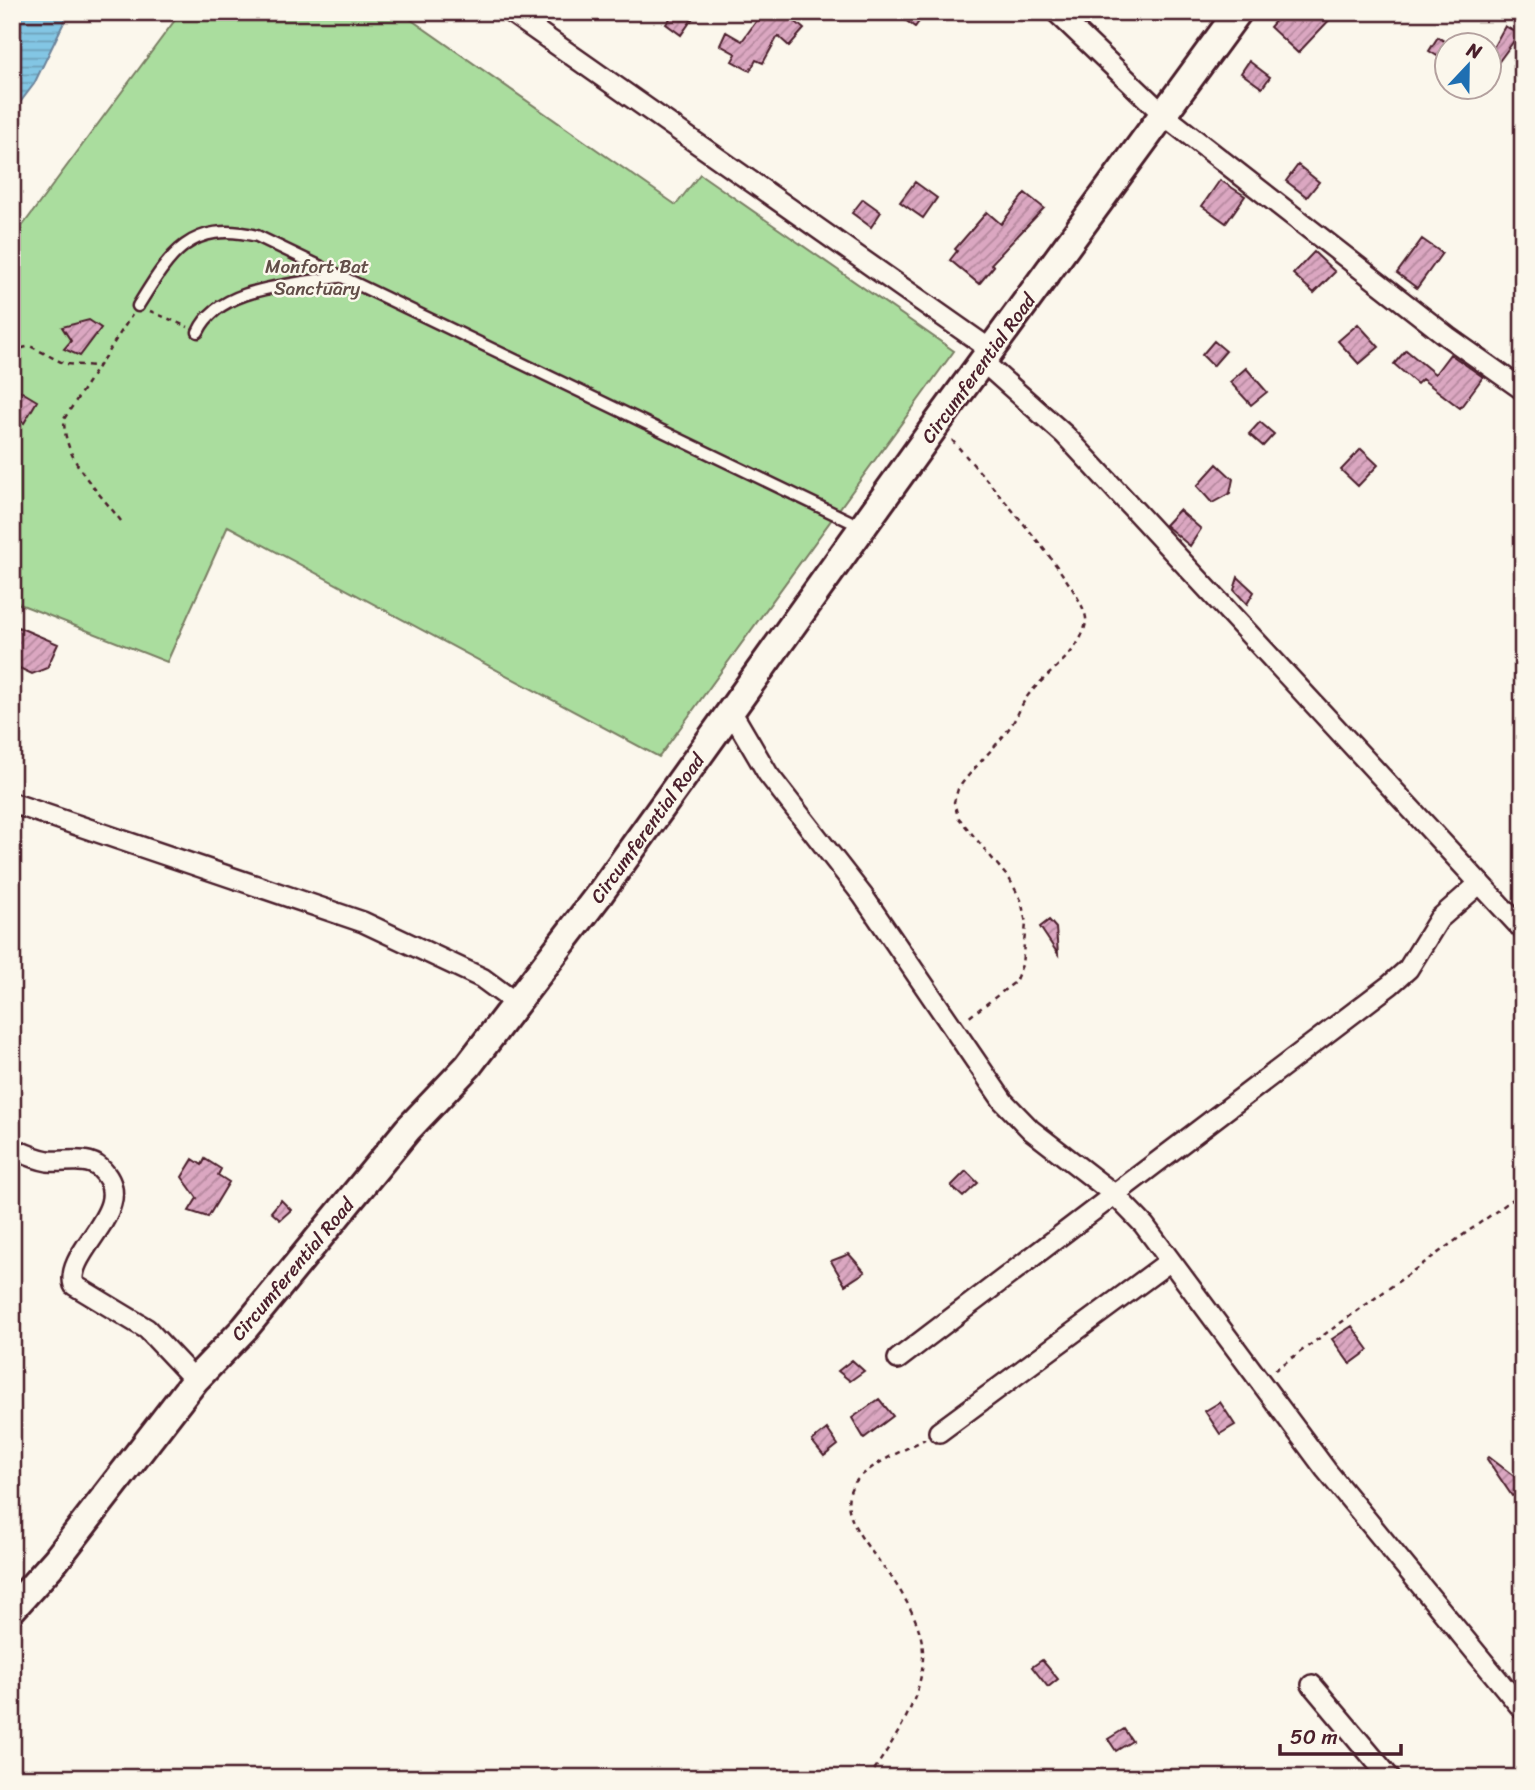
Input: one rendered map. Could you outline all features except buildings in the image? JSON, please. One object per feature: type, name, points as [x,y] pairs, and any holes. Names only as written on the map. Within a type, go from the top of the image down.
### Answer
[{"type":"main road","name":"Circumferential Road","points":[[15,1601],[56,1560],[195,1380],[245,1328],[408,1129],[468,1066],[731,711],[938,422],[1165,116],[1238,12]]},
{"type":"street","points":[[510,12],[987,356],[1065,435],[1523,930]]},
{"type":"street","points":[[1056,12],[1165,116],[1438,329],[1523,390]]},
{"type":"street","points":[[731,711],[768,774],[863,897],[1015,1116],[1115,1195],[1170,1261],[1326,1470],[1523,1710]]},
{"type":"street","points":[[12,803],[363,922],[482,978],[516,1003]]},
{"type":"street","points":[[898,1359],[1390,985],[1408,969],[1439,919],[1480,883]]},
{"type":"street","points":[[12,1148],[48,1161],[89,1162],[100,1168],[111,1189],[112,1203],[73,1272],[75,1285],[147,1329],[195,1380]]},
{"type":"street","points":[[939,1432],[1170,1261]]},
{"type":"street","points":[[1312,1685],[1390,1778]]},
{"type":"lane","points":[[138,306],[165,262],[187,241],[212,232],[231,230],[257,236],[863,527]]},
{"type":"lane","points":[[198,331],[204,318],[226,300],[344,276]]},
{"type":"path","points":[[121,520],[80,471],[64,428],[70,404],[138,306],[198,331]]},
{"type":"path","points":[[12,351],[30,346],[65,364],[98,366]]},
{"type":"path","points":[[938,422],[1059,570],[1082,603],[1087,619],[1082,636],[1072,650],[1028,694],[1012,725],[958,789],[954,803],[958,817],[1010,880],[1021,900],[1026,923],[1022,965],[1015,982],[955,1028]]},
{"type":"path","points":[[1261,1380],[1380,1298],[1523,1192]]},
{"type":"path","points":[[869,1778],[900,1730],[915,1698],[924,1656],[916,1618],[892,1578],[859,1534],[851,1514],[849,1493],[859,1477],[939,1432]]},
{"type":"green space","name":"Monfort Bat Sanctuary","points":[[181,12],[400,12],[676,205],[700,174],[954,351],[659,757],[228,526],[167,662],[12,601],[12,240]]},
{"type":"water","points":[[12,12],[69,12],[34,84],[12,113]]}]
